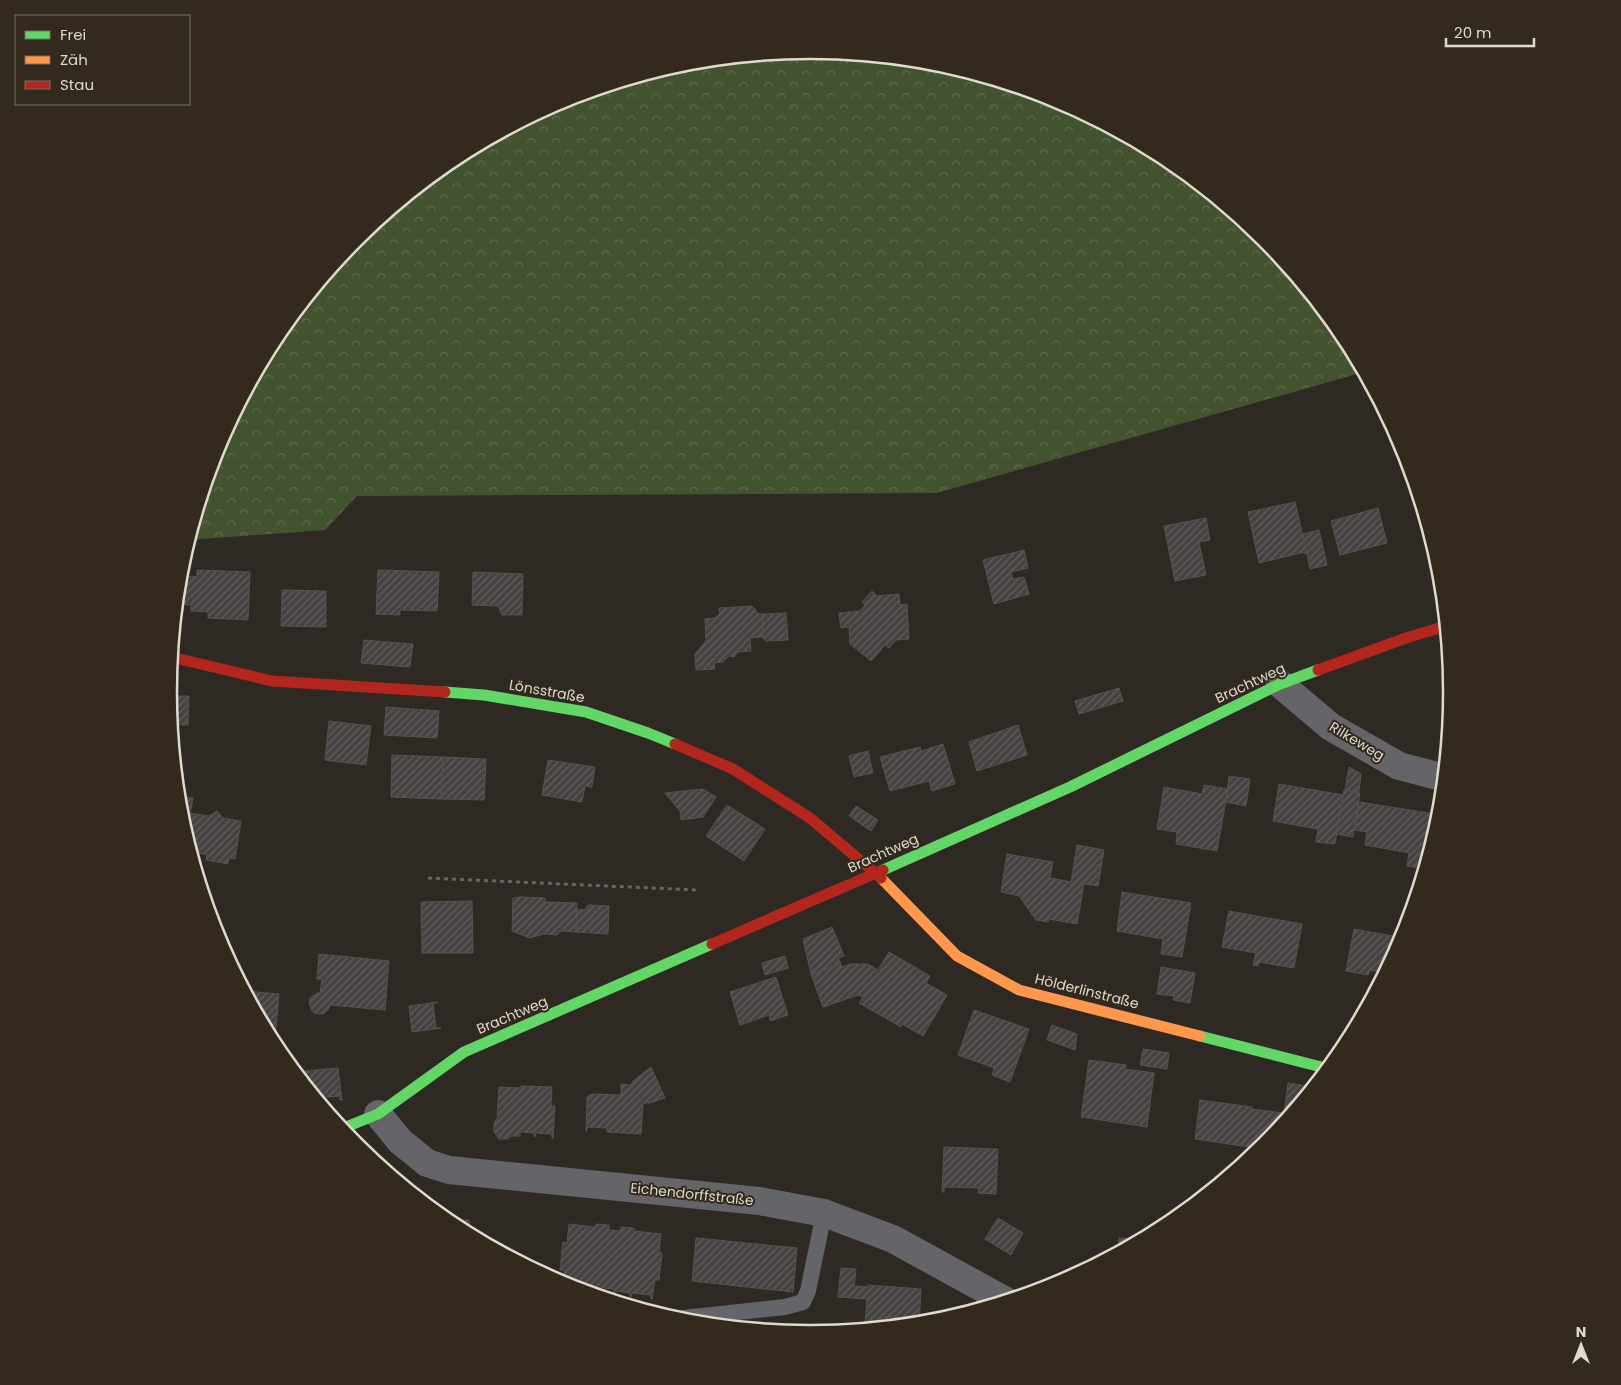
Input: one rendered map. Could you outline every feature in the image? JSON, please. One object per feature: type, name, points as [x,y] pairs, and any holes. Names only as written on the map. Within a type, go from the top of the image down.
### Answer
[{"type":"street","name":"Brachtweg","points":[[348,1126],[378,1114],[464,1052],[876,874],[1070,787],[1280,684],[1406,638],[1441,628]]},
{"type":"street","name":"Lönsstraße","points":[[178,659],[272,681],[484,695],[586,712],[648,733],[733,769],[810,818],[876,874]]},
{"type":"street","name":"Rilkeweg","points":[[1280,684],[1331,727],[1399,766],[1439,776]]},
{"type":"street","name":"Hölderlinstraße","points":[[876,874],[957,956],[1019,990],[1321,1067]]},
{"type":"street","name":"Eichendorffstraße","points":[[378,1114],[400,1141],[426,1163],[449,1170],[759,1201],[824,1213],[893,1239],[1000,1297]]},
{"type":"lane","points":[[700,1316],[785,1307],[803,1302],[808,1291],[824,1213]]},
{"type":"path","points":[[428,878],[697,890]]},
{"type":"green space","points":[[810,59],[852,60],[893,64],[975,80],[1014,92],[1091,124],[1163,166],[1228,216],[1259,244],[1313,307],[1337,340],[1358,374],[937,493],[357,496],[325,530],[195,539],[210,489],[242,412],[284,340],[334,275],[362,244],[425,190],[458,166],[530,124],[607,92],[646,80],[728,64]]},
{"type":"building","points":[[1295,502],[1307,553],[1259,563],[1248,512]]},
{"type":"building","points":[[1378,508],[1387,543],[1340,555],[1331,521]]},
{"type":"building","points":[[1206,518],[1210,540],[1199,542],[1206,575],[1175,581],[1164,526]]},
{"type":"building","points":[[1319,530],[1327,565],[1310,569],[1303,534]]},
{"type":"building","points":[[1024,550],[1028,568],[1011,572],[1013,579],[1024,577],[1029,594],[994,604],[983,560]]},
{"type":"building","points":[[197,570],[250,572],[248,620],[208,618],[208,612],[191,611],[191,605],[183,604],[188,576],[197,577]]},
{"type":"building","points":[[378,570],[439,572],[437,611],[400,610],[400,615],[376,614]]},
{"type":"building","points":[[473,572],[523,574],[522,615],[502,615],[498,606],[472,605]]},
{"type":"building","points":[[282,590],[326,591],[326,627],[281,626]]},
{"type":"building","points":[[872,591],[877,596],[899,594],[900,605],[907,604],[909,639],[896,640],[889,648],[885,645],[871,661],[850,644],[849,627],[841,628],[839,613],[860,611],[865,605],[862,602]]},
{"type":"building","points":[[752,606],[759,614],[762,614],[763,637],[750,638],[751,651],[738,652],[734,657],[729,656],[723,662],[714,663],[715,669],[696,670],[695,654],[706,641],[705,619],[715,618],[720,613],[719,608]]},
{"type":"building","points":[[786,613],[788,640],[766,641],[762,637],[762,614]]},
{"type":"building","points":[[364,640],[413,644],[410,667],[361,663]]},
{"type":"building","points":[[1119,688],[1123,701],[1079,714],[1075,701]]},
{"type":"building","points":[[177,696],[189,696],[188,725],[178,725]]},
{"type":"building","points":[[386,707],[439,711],[437,738],[384,735]]},
{"type":"building","points":[[329,721],[371,726],[366,765],[325,760]]},
{"type":"building","points":[[1018,725],[1027,755],[977,771],[969,742]]},
{"type":"building","points":[[943,744],[955,784],[932,791],[929,781],[890,791],[880,757],[920,747],[921,751]]},
{"type":"building","points":[[868,751],[873,773],[854,777],[849,756]]},
{"type":"building","points":[[392,755],[443,757],[441,799],[391,797]]},
{"type":"building","points":[[443,757],[486,759],[484,800],[441,799]]},
{"type":"building","points":[[548,760],[595,767],[592,787],[585,786],[582,802],[542,795]]},
{"type":"building","points":[[1349,767],[1361,774],[1359,792],[1345,790]]},
{"type":"building","points":[[1229,776],[1250,779],[1246,806],[1226,802]]},
{"type":"building","points":[[1279,784],[1343,795],[1335,844],[1316,842],[1318,829],[1273,821]]},
{"type":"building","points":[[1204,785],[1228,789],[1217,851],[1176,844],[1177,832],[1157,829],[1164,787],[1202,794]]},
{"type":"building","points":[[703,789],[716,797],[703,817],[681,820],[680,811],[665,793]]},
{"type":"building","points":[[1344,790],[1360,793],[1353,837],[1336,834]]},
{"type":"building","points":[[186,797],[193,798],[189,817]]},
{"type":"building","points":[[1359,802],[1432,814],[1420,868],[1407,866],[1409,853],[1365,845],[1367,832],[1354,830]]},
{"type":"building","points":[[727,805],[765,829],[744,861],[706,836]]},
{"type":"building","points":[[856,806],[878,820],[871,831],[849,816]]},
{"type":"building","points":[[217,811],[223,818],[241,821],[235,859],[229,858],[228,864],[206,860],[207,855],[197,853],[189,813],[209,816]]},
{"type":"building","points":[[1077,845],[1104,850],[1098,886],[1084,884],[1077,924],[1049,919],[1048,922],[1036,920],[1019,896],[1001,892],[1007,854],[1053,862],[1050,878],[1071,882]]},
{"type":"building","points":[[1122,892],[1191,903],[1182,957],[1161,954],[1163,939],[1117,931]]},
{"type":"building","points":[[513,898],[545,898],[545,902],[577,903],[576,932],[561,931],[557,935],[544,934],[530,938],[512,931]]},
{"type":"building","points":[[472,901],[473,953],[422,953],[421,902]]},
{"type":"building","points":[[590,905],[609,906],[608,934],[576,932],[577,909],[585,910]]},
{"type":"building","points":[[1229,911],[1302,924],[1294,968],[1259,962],[1258,966],[1253,965],[1256,953],[1222,947]]},
{"type":"building","points":[[832,927],[844,956],[838,958],[841,964],[811,974],[803,939]]},
{"type":"building","points":[[1354,929],[1395,936],[1379,972],[1370,970],[1368,975],[1346,971]]},
{"type":"building","points":[[889,952],[930,976],[926,983],[947,995],[923,1036],[902,1024],[901,1027],[859,1003],[863,997],[858,995],[823,1007],[811,974],[841,964],[842,967],[850,964],[868,964],[878,970]]},
{"type":"building","points":[[319,954],[389,961],[385,1010],[330,1005],[329,1009],[323,1014],[312,1011],[309,1003],[310,998],[320,993],[322,979],[317,979]]},
{"type":"building","points":[[785,956],[788,968],[765,975],[762,963]]},
{"type":"building","points":[[1161,967],[1195,973],[1190,1003],[1173,1000],[1174,996],[1157,994]]},
{"type":"building","points":[[776,977],[788,1015],[770,1021],[769,1015],[740,1025],[730,992]]},
{"type":"building","points":[[252,992],[279,994],[276,1031]]},
{"type":"building","points":[[438,1002],[433,1004],[436,1028],[441,1028],[412,1032],[409,1006]]},
{"type":"building","points":[[974,1010],[1029,1029],[1010,1082],[992,1075],[994,1068],[958,1055]]},
{"type":"building","points":[[1052,1025],[1077,1034],[1075,1050],[1047,1040]]},
{"type":"building","points":[[1143,1049],[1169,1053],[1167,1069],[1140,1065]]},
{"type":"building","points":[[1089,1060],[1126,1065],[1125,1069],[1154,1073],[1147,1127],[1081,1117]]},
{"type":"building","points":[[651,1067],[665,1098],[650,1103],[643,1103],[641,1134],[607,1132],[607,1128],[587,1127],[586,1131],[587,1097],[592,1094],[621,1095],[621,1084],[631,1085],[633,1081]]},
{"type":"building","points":[[338,1068],[342,1100],[340,1100],[340,1096],[324,1097],[304,1071]]},
{"type":"building","points":[[1288,1083],[1307,1086],[1287,1110],[1284,1113]]},
{"type":"building","points":[[521,1086],[552,1087],[551,1106],[555,1106],[553,1138],[552,1134],[536,1133],[534,1137],[534,1133],[520,1132],[520,1136],[499,1139],[494,1132],[494,1123],[497,1119],[499,1087],[521,1088]]},
{"type":"building","points":[[1200,1100],[1284,1113],[1252,1147],[1195,1139]]},
{"type":"building","points":[[944,1147],[998,1149],[996,1194],[978,1193],[979,1188],[944,1187],[944,1192],[942,1192]]},
{"type":"building","points":[[998,1218],[1023,1233],[1011,1255],[985,1239]]},
{"type":"building","points":[[460,1220],[469,1220],[470,1226]]},
{"type":"building","points":[[569,1224],[595,1227],[596,1224],[609,1225],[609,1230],[620,1231],[621,1227],[634,1228],[634,1231],[661,1234],[659,1253],[662,1253],[659,1280],[655,1280],[652,1299],[651,1295],[632,1293],[630,1297],[630,1293],[615,1291],[614,1295],[614,1289],[595,1288],[594,1286],[589,1286],[564,1276],[564,1270],[560,1270],[563,1242],[567,1243]]},
{"type":"building","points":[[696,1238],[797,1248],[793,1292],[692,1281]]},
{"type":"building","points":[[1119,1238],[1131,1239],[1118,1246]]},
{"type":"building","points":[[841,1268],[856,1269],[854,1286],[868,1287],[868,1285],[921,1289],[919,1316],[865,1324],[867,1299],[838,1297]]},
{"type":"traffic: fast","points":[[883,870],[1070,787],[1280,684],[1318,670]]},
{"type":"traffic: fast","points":[[445,692],[484,695],[586,712],[675,744]]},
{"type":"traffic: fast","points":[[348,1126],[378,1114],[464,1052],[712,944]]},
{"type":"traffic: fast","points":[[1200,1036],[1321,1067]]},
{"type":"traffic: slow","points":[[881,878],[957,956],[1019,990],[1200,1036]]},
{"type":"traffic: jam","points":[[1318,670],[1441,628]]},
{"type":"traffic: jam","points":[[178,659],[272,681],[445,692]]},
{"type":"traffic: jam","points":[[675,744],[733,769],[810,818],[881,878]]},
{"type":"traffic: jam","points":[[712,944],[883,870]]}]
